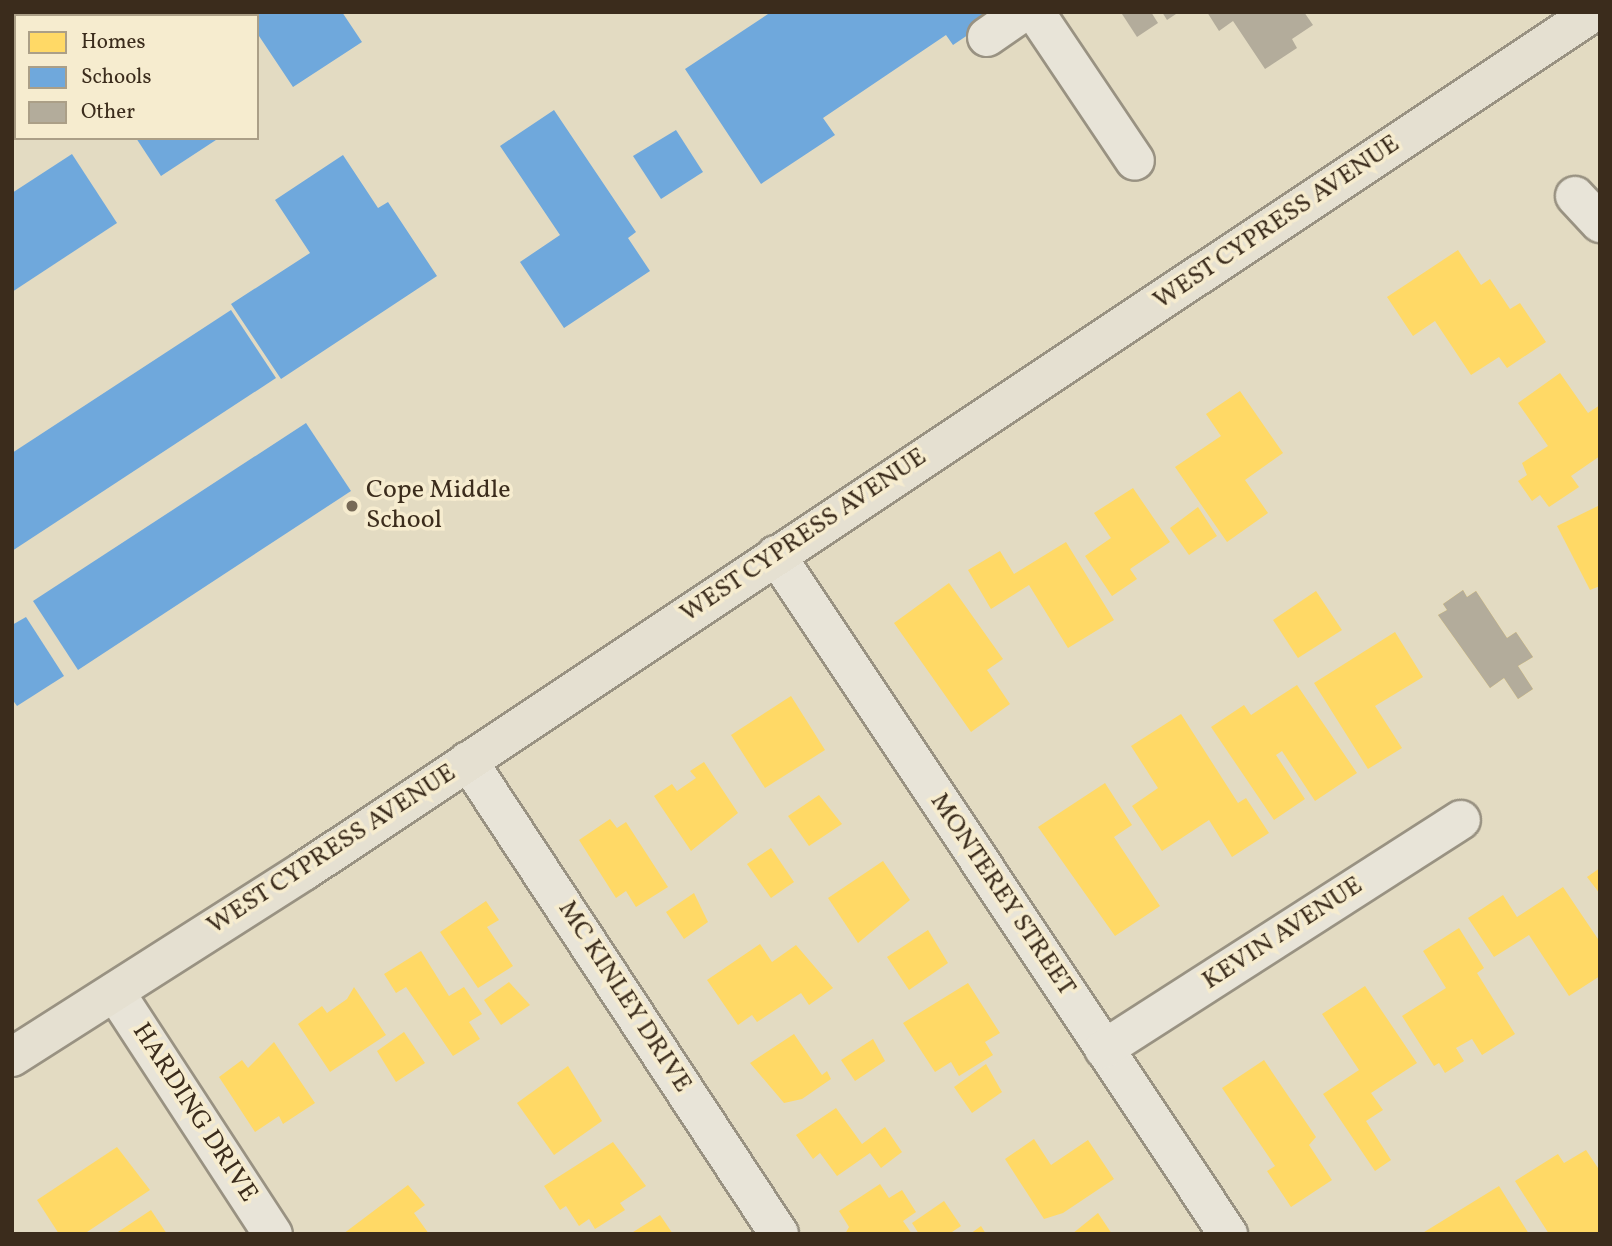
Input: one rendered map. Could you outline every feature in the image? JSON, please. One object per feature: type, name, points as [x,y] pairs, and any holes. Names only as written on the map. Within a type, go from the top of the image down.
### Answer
[{"type":"main road","name":"WEST CYPRESS AVENUE","points":[[12,1057],[468,761],[1594,12]]},
{"type":"street","points":[[987,37],[1023,12]]},
{"type":"street","points":[[1035,12],[1135,161]]},
{"type":"street","name":"MONTEREY STREET","points":[[776,555],[1228,1234]]},
{"type":"street","name":"MC KINLEY DRIVE","points":[[468,761],[779,1234]]},
{"type":"street","name":"KEVIN AVENUE","points":[[1104,1049],[1461,820]]},
{"type":"street","name":"HARDING DRIVE","points":[[115,992],[273,1234]]},
{"type":"building: Homes","points":[[1458,250],[1481,285],[1490,279],[1510,309],[1520,303],[1546,342],[1507,368],[1499,357],[1471,375],[1435,321],[1413,336],[1387,297]]},
{"type":"building: Homes","points":[[1560,373],[1588,413],[1600,405],[1600,456],[1571,476],[1579,487],[1549,507],[1540,495],[1532,501],[1518,481],[1527,475],[1522,463],[1548,446],[1518,403]]},
{"type":"building: Homes","points":[[1240,391],[1283,453],[1245,480],[1268,513],[1227,542],[1175,467],[1221,436],[1206,414]]},
{"type":"building: Homes","points":[[1133,488],[1170,542],[1130,569],[1137,579],[1112,596],[1085,556],[1111,538],[1094,513]]},
{"type":"building: Homes","points":[[1600,505],[1600,586],[1590,590],[1557,526]]},
{"type":"building: Homes","points":[[1198,507],[1217,536],[1189,555],[1170,528]]},
{"type":"building: Homes","points":[[1066,542],[1114,620],[1068,648],[1029,585],[991,609],[968,570],[1000,551],[1014,574]]},
{"type":"building: Homes","points":[[949,583],[1003,659],[987,670],[1010,704],[971,732],[894,623]]},
{"type":"building: Homes","points":[[1463,590],[1467,597],[1476,591],[1507,638],[1516,632],[1533,657],[1518,666],[1533,689],[1518,699],[1504,678],[1490,688],[1438,615],[1447,610],[1443,604]]},
{"type":"building: Homes","points":[[1316,591],[1342,630],[1298,658],[1273,620]]},
{"type":"building: Homes","points":[[1395,632],[1423,677],[1375,706],[1402,748],[1368,769],[1314,683]]},
{"type":"building: Homes","points":[[1297,685],[1357,773],[1315,801],[1282,751],[1276,755],[1305,799],[1274,820],[1211,727],[1244,705],[1251,715]]},
{"type":"building: Homes","points":[[791,696],[825,750],[765,788],[731,735]]},
{"type":"building: Homes","points":[[1181,714],[1238,803],[1246,798],[1269,833],[1232,857],[1209,820],[1162,851],[1132,806],[1158,788],[1131,746]]},
{"type":"building: Homes","points":[[704,762],[738,813],[691,851],[654,796],[672,784],[677,791],[696,778],[690,771]]},
{"type":"building: Homes","points":[[1105,783],[1132,825],[1114,837],[1160,906],[1115,936],[1038,827]]},
{"type":"building: Homes","points":[[819,795],[842,824],[809,846],[788,816]]},
{"type":"building: Homes","points":[[610,819],[617,828],[626,822],[668,887],[636,907],[626,891],[616,898],[579,840]]},
{"type":"building: Homes","points":[[771,848],[794,882],[771,898],[747,864]]},
{"type":"building: Homes","points":[[883,861],[910,900],[858,943],[828,898]]},
{"type":"building: Homes","points":[[1600,868],[1600,894],[1587,877]]},
{"type":"building: Homes","points":[[1563,887],[1600,942],[1600,976],[1569,996],[1529,935],[1494,957],[1468,918],[1503,895],[1517,917]]},
{"type":"building: Homes","points":[[694,893],[708,922],[684,939],[666,912]]},
{"type":"building: Homes","points":[[486,901],[499,920],[487,927],[513,966],[478,988],[440,932]]},
{"type":"building: Homes","points":[[1459,928],[1484,968],[1477,973],[1515,1034],[1482,1055],[1472,1039],[1456,1048],[1464,1061],[1445,1073],[1439,1063],[1434,1066],[1402,1016],[1446,988],[1423,951]]},
{"type":"building: Homes","points":[[928,930],[948,963],[909,990],[887,957]]},
{"type":"building: Homes","points":[[760,944],[772,962],[796,945],[833,988],[809,1005],[801,993],[757,1022],[752,1015],[738,1025],[707,980]]},
{"type":"building: Homes","points":[[421,951],[449,996],[464,987],[482,1014],[469,1022],[480,1039],[453,1056],[406,987],[396,993],[384,974]]},
{"type":"building: Homes","points":[[509,982],[530,1005],[501,1025],[484,1000]]},
{"type":"building: Homes","points":[[968,983],[1000,1033],[985,1042],[993,1055],[959,1076],[951,1062],[935,1072],[903,1023]]},
{"type":"building: Homes","points":[[1365,986],[1417,1063],[1371,1093],[1383,1110],[1366,1121],[1391,1160],[1375,1171],[1323,1094],[1359,1070],[1322,1014]]},
{"type":"building: Homes","points":[[354,987],[386,1035],[330,1072],[298,1024],[322,1006],[327,1013],[347,999]]},
{"type":"building: Homes","points":[[404,1032],[425,1063],[396,1082],[377,1051]]},
{"type":"building: Homes","points":[[794,1034],[822,1075],[827,1071],[831,1079],[802,1099],[784,1103],[750,1063]]},
{"type":"building: Homes","points":[[873,1039],[885,1061],[855,1081],[841,1060]]},
{"type":"building: Homes","points":[[274,1042],[315,1103],[283,1124],[279,1116],[255,1132],[219,1077],[242,1060],[248,1068]]},
{"type":"building: Homes","points":[[1264,1060],[1316,1137],[1309,1145],[1332,1180],[1291,1207],[1267,1171],[1275,1166],[1222,1088]]},
{"type":"building: Homes","points":[[986,1064],[1002,1092],[972,1113],[954,1087]]},
{"type":"building: Homes","points":[[568,1066],[602,1121],[554,1155],[517,1103]]},
{"type":"building: Homes","points":[[836,1108],[862,1144],[885,1127],[902,1152],[881,1168],[870,1153],[837,1176],[820,1153],[813,1159],[796,1135]]},
{"type":"building: Homes","points":[[1034,1139],[1051,1165],[1088,1140],[1114,1179],[1063,1213],[1044,1219],[1005,1159]]},
{"type":"building: Homes","points":[[613,1142],[646,1186],[620,1203],[625,1210],[595,1229],[589,1219],[579,1226],[566,1206],[560,1210],[544,1186]]},
{"type":"building: Homes","points":[[117,1147],[150,1190],[84,1234],[59,1234],[37,1200]]},
{"type":"building: Homes","points":[[1586,1150],[1600,1171],[1600,1234],[1549,1234],[1515,1181],[1558,1154],[1564,1163]]},
{"type":"building: Homes","points":[[880,1184],[889,1198],[902,1190],[916,1212],[903,1221],[912,1234],[845,1234],[849,1227],[839,1211]]},
{"type":"building: Homes","points":[[408,1185],[425,1205],[414,1213],[429,1234],[343,1234]]},
{"type":"building: Homes","points":[[1499,1186],[1529,1234],[1421,1234]]},
{"type":"building: Homes","points":[[944,1201],[961,1226],[949,1234],[919,1234],[912,1223]]},
{"type":"building: Homes","points":[[151,1210],[167,1234],[115,1234]]},
{"type":"building: Homes","points":[[1098,1213],[1112,1234],[1072,1234]]},
{"type":"building: Homes","points":[[660,1215],[673,1234],[630,1234]]},
{"type":"building: Homes","points":[[981,1226],[986,1234],[970,1234]]},
{"type":"building: Schools","points":[[52,12],[152,14],[53,14]]},
{"type":"building: Schools","points":[[243,12],[342,12],[362,42],[293,87],[259,36],[259,14]]},
{"type":"building: Schools","points":[[771,12],[1002,12],[953,45],[946,35],[823,118],[835,135],[761,184],[685,69]]},
{"type":"building: Schools","points":[[12,68],[14,83],[12,92]]},
{"type":"building: Schools","points":[[554,110],[636,232],[628,238],[650,271],[564,328],[520,262],[560,235],[500,146]]},
{"type":"building: Schools","points":[[676,130],[703,172],[661,199],[633,156]]},
{"type":"building: Schools","points":[[137,140],[216,140],[161,176]]},
{"type":"building: Schools","points":[[72,154],[117,223],[12,292],[12,193]]},
{"type":"building: Schools","points":[[343,155],[378,208],[388,202],[437,276],[281,379],[231,304],[310,253],[275,200]]},
{"type":"building: Schools","points":[[231,310],[276,378],[12,551],[12,453]]},
{"type":"building: Schools","points":[[306,423],[351,491],[78,670],[33,601]]},
{"type":"building: Schools","points":[[26,617],[64,676],[17,706],[12,699],[12,625]]},
{"type":"building: Other","points":[[1151,12],[1158,23],[1137,37],[1122,14]]},
{"type":"building: Other","points":[[1162,12],[1179,12],[1167,20]]},
{"type":"building: Other","points":[[1207,12],[1304,12],[1313,25],[1292,39],[1297,48],[1265,69],[1233,21],[1219,31]]},
{"type":"building: Other","points":[[1463,590],[1467,597],[1476,591],[1507,638],[1516,632],[1533,657],[1518,666],[1533,689],[1518,699],[1504,678],[1490,688],[1438,615],[1447,610],[1443,604]]},
{"type":"place","name":"Cope Middle School","points":[[352,506]]}]
